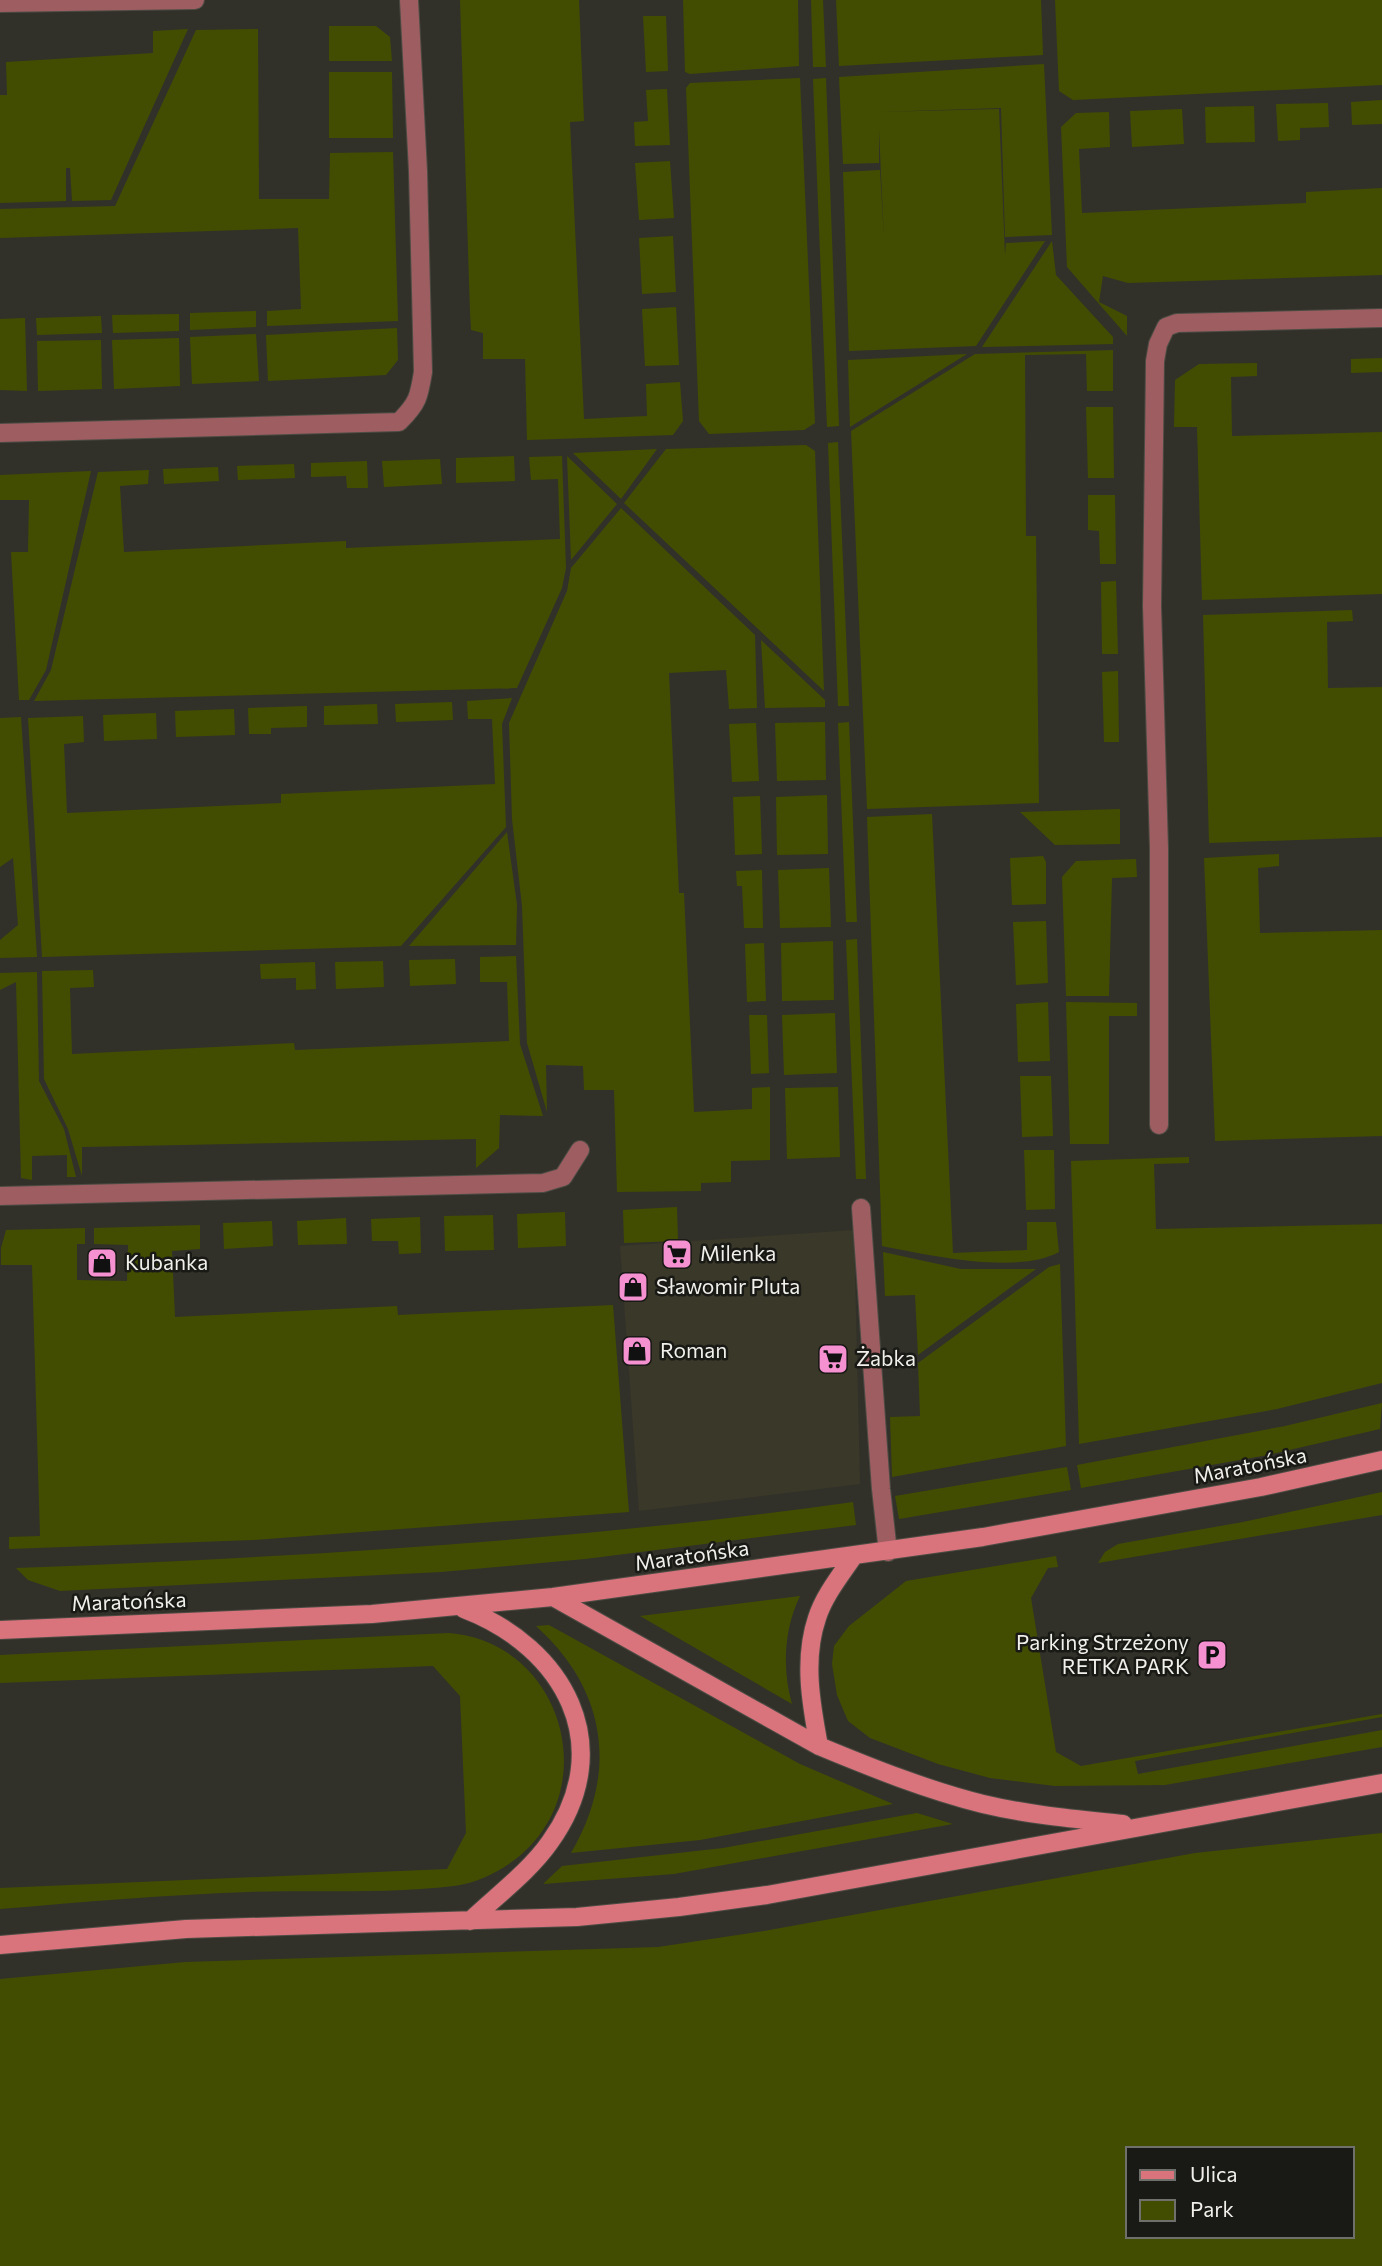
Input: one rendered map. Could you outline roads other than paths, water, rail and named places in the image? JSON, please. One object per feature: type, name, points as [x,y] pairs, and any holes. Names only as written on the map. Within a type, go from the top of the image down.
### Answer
[{"type":"street","name":"Maratońska","points":[[0,1630],[460,1607],[553,1597],[888,1552],[1208,1498],[1382,1460]]},
{"type":"street","points":[[819,1746],[810,1684],[812,1638],[817,1616],[853,1557]]},
{"type":"street","points":[[553,1597],[819,1746],[900,1778],[984,1804],[1049,1816],[1143,1826]]},
{"type":"street","points":[[460,1607],[492,1619],[515,1634],[541,1658],[553,1672],[569,1700],[578,1720],[582,1746],[578,1786],[551,1842],[537,1859],[470,1921]]},
{"type":"street","points":[[0,1945],[187,1929],[590,1916],[722,1902],[1382,1783]]},
{"type":"lane","points":[[0,3],[195,0]]},
{"type":"lane","points":[[0,433],[399,422],[419,400],[423,372],[418,170],[409,0]]},
{"type":"lane","points":[[1159,1125],[1159,848],[1152,606],[1155,360],[1158,344],[1166,327],[1177,323],[1382,318]]},
{"type":"lane","points":[[0,1196],[543,1183],[563,1177],[580,1150]]},
{"type":"lane","points":[[861,1208],[888,1552]]},
{"type":"place","name":"Milenka","points":[[677,1254]]},
{"type":"place","name":"Kubanka","points":[[102,1263]]},
{"type":"place","name":"Sławomir Pluta","points":[[633,1287]]},
{"type":"place","name":"Roman","points":[[637,1351]]},
{"type":"place","name":"Żabka","points":[[833,1359]]},
{"type":"place","name":"Parking Strzeżony RETKA PARK","points":[[1212,1655]]}]
